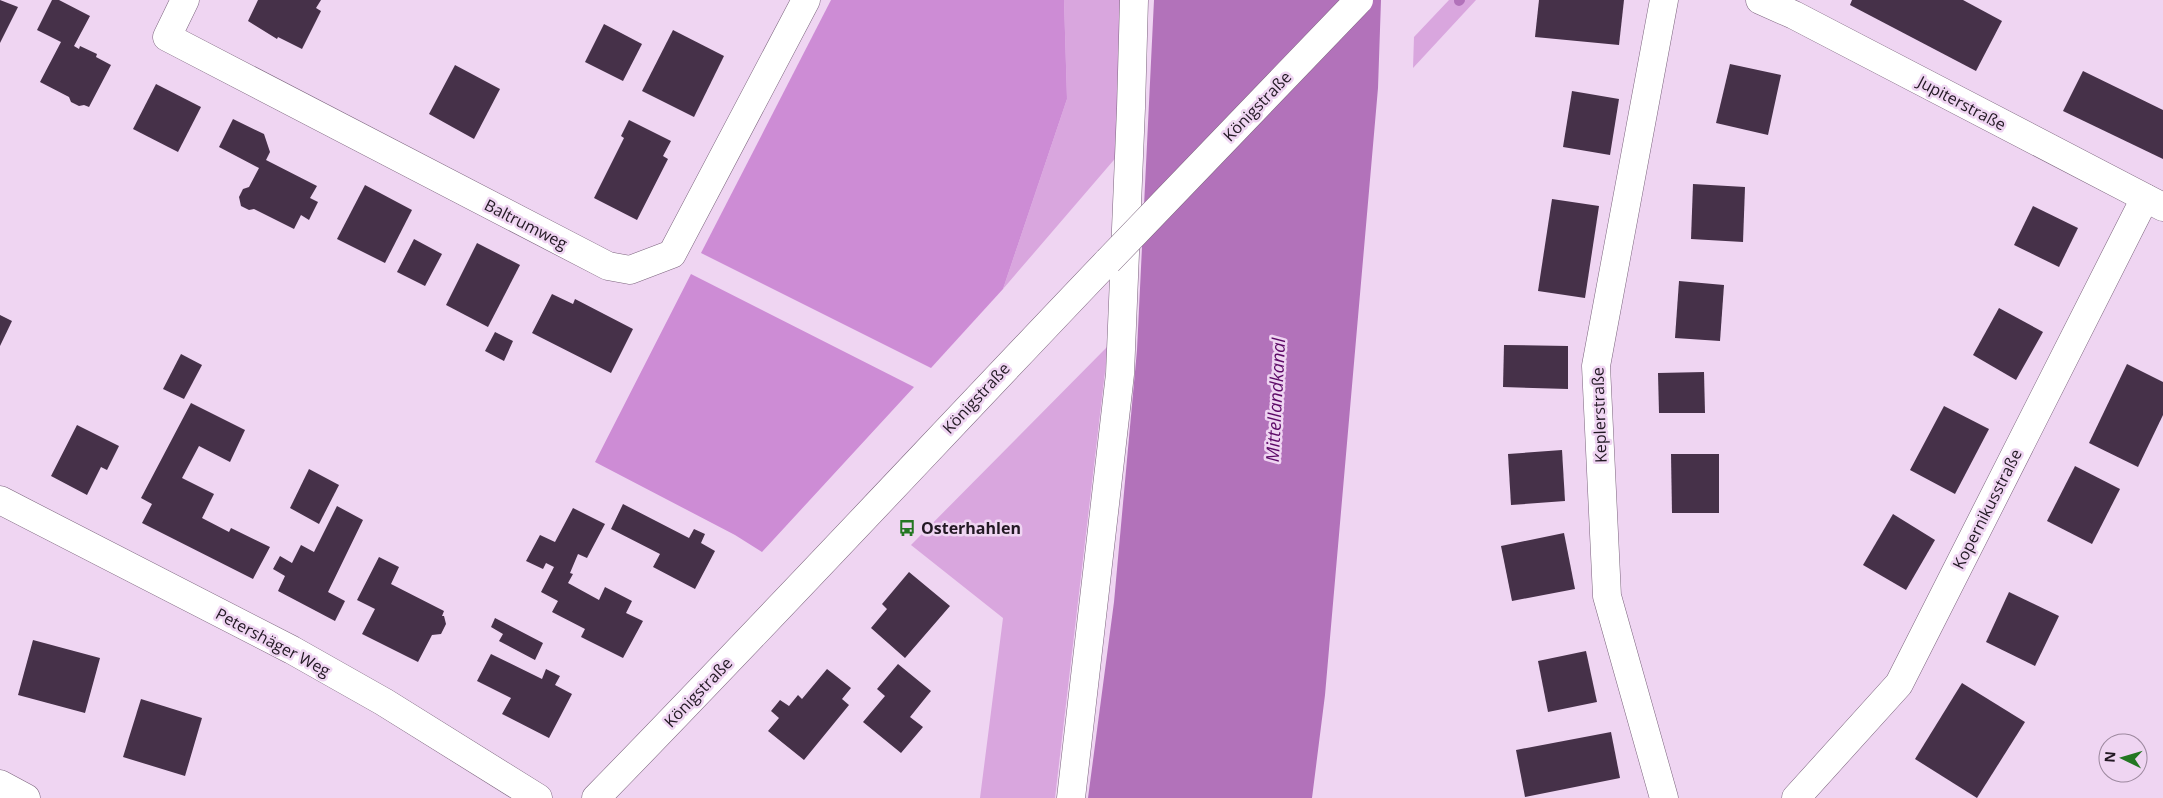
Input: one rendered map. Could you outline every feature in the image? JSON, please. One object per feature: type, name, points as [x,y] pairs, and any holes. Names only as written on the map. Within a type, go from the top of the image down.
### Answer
[{"type":"street","name":"Baltrumweg","points":[[185,0],[167,37],[608,266],[630,270],[651,264],[672,254],[806,0]]},
{"type":"street","points":[[1071,798],[1120,374],[1132,108],[1134,0]]},
{"type":"street","name":"Königstraße","points":[[596,798],[865,518],[972,402],[1359,0]]},
{"type":"street","name":"Keplerstraße","points":[[1664,0],[1596,366],[1607,596],[1664,798]]},
{"type":"street","name":"Jupiterstraße","points":[[1760,0],[1798,7],[2154,203]]},
{"type":"street","name":"Kopernikusstraße","points":[[1796,798],[1898,684],[2154,203]]},
{"type":"street","name":"Petershäger Weg","points":[[0,500],[292,650],[384,702],[538,798]]},
{"type":"street","points":[[0,784],[26,798]]},
{"type":"shaded area","points":[[831,0],[1064,0],[1067,99],[1003,289],[931,368],[701,253]]},
{"type":"shaded area","points":[[1064,0],[1121,0],[1119,154],[1003,289],[1067,99]]},
{"type":"shaded area","points":[[1449,0],[1476,0],[1413,68],[1414,37]]},
{"type":"shaded area","points":[[691,274],[914,387],[762,552],[735,535],[595,462]]},
{"type":"shaded area","points":[[1108,346],[1055,798],[980,798],[1003,618],[911,545]]},
{"type":"water","name":"Mittellandkanal","points":[[1154,0],[1381,0],[1378,88],[1325,695],[1312,798],[1088,798],[1114,602],[1137,350]]},
{"type":"building","points":[[0,0],[18,7],[0,43]]},
{"type":"building","points":[[52,0],[59,0],[90,16],[74,46],[79,49],[80,46],[97,54],[96,57],[111,65],[89,107],[79,106],[71,102],[69,97],[40,82],[61,42],[37,30]]},
{"type":"building","points":[[258,0],[321,0],[316,8],[321,11],[302,49],[278,37],[277,39],[248,21]]},
{"type":"building","points":[[1539,0],[1624,0],[1619,45],[1535,37]]},
{"type":"building","points":[[1852,0],[1963,0],[2002,21],[1976,71],[1850,5]]},
{"type":"building","points":[[604,24],[642,44],[623,81],[585,62]]},
{"type":"building","points":[[673,30],[724,56],[694,117],[642,91]]},
{"type":"building","points":[[1730,64],[1781,75],[1768,135],[1716,123]]},
{"type":"building","points":[[455,65],[500,89],[474,139],[429,114]]},
{"type":"building","points":[[2083,71],[2163,110],[2163,159],[2063,111]]},
{"type":"building","points":[[156,84],[201,107],[178,152],[133,129]]},
{"type":"building","points":[[1572,91],[1619,99],[1610,155],[1563,147]]},
{"type":"building","points":[[233,119],[264,134],[270,152],[266,160],[317,186],[310,198],[318,202],[309,220],[301,215],[294,229],[254,209],[249,210],[241,206],[239,197],[243,189],[249,187],[259,168],[219,147]]},
{"type":"building","points":[[629,120],[671,141],[663,156],[668,159],[637,220],[594,198],[624,138],[621,136]]},
{"type":"building","points":[[1693,184],[1745,187],[1743,242],[1691,239]]},
{"type":"building","points":[[365,185],[412,210],[385,263],[337,239]]},
{"type":"building","points":[[1552,199],[1599,206],[1585,298],[1538,291]]},
{"type":"building","points":[[2033,206],[2078,228],[2059,267],[2014,245]]},
{"type":"building","points":[[414,239],[442,254],[425,286],[397,272]]},
{"type":"building","points":[[477,243],[520,265],[488,327],[446,305]]},
{"type":"building","points":[[1679,281],[1724,285],[1720,341],[1675,338]]},
{"type":"building","points":[[552,294],[573,304],[575,299],[633,329],[611,373],[532,333]]},
{"type":"building","points":[[1999,308],[2043,332],[2016,380],[1973,355]]},
{"type":"building","points":[[0,315],[12,321],[0,346]]},
{"type":"building","points":[[495,332],[513,341],[504,361],[485,351]]},
{"type":"building","points":[[1504,345],[1568,346],[1568,389],[1503,387]]},
{"type":"building","points":[[181,354],[202,365],[184,399],[163,389]]},
{"type":"building","points":[[2127,364],[2163,382],[2163,415],[2138,467],[2089,443]]},
{"type":"building","points":[[1704,372],[1705,413],[1659,413],[1658,373]]},
{"type":"building","points":[[191,403],[245,430],[230,462],[199,446],[182,478],[214,494],[202,518],[229,532],[231,528],[270,547],[253,579],[142,523],[152,504],[141,498]]},
{"type":"building","points":[[1944,406],[1989,429],[1955,494],[1910,470]]},
{"type":"building","points":[[77,425],[119,446],[107,470],[101,467],[87,495],[51,476]]},
{"type":"building","points":[[1562,450],[1565,501],[1511,505],[1508,454]]},
{"type":"building","points":[[1671,454],[1719,454],[1719,513],[1672,513]]},
{"type":"building","points":[[2075,466],[2120,489],[2092,544],[2047,521]]},
{"type":"building","points":[[309,469],[339,485],[319,524],[290,508]]},
{"type":"building","points":[[623,504],[689,538],[694,529],[705,534],[701,543],[715,551],[695,589],[653,567],[660,554],[611,529]]},
{"type":"building","points":[[337,506],[363,520],[328,592],[345,601],[335,621],[278,591],[285,576],[273,569],[280,556],[292,563],[301,545],[314,552]]},
{"type":"building","points":[[573,508],[605,524],[587,558],[578,554],[570,573],[573,574],[568,583],[599,600],[605,587],[632,601],[626,613],[643,621],[623,658],[581,637],[585,629],[552,612],[558,601],[541,592],[554,567],[546,563],[543,569],[526,561],[540,535],[555,542]]},
{"type":"building","points":[[1893,514],[1935,540],[1906,590],[1863,565]]},
{"type":"building","points":[[1564,533],[1575,589],[1512,601],[1501,546]]},
{"type":"building","points":[[379,557],[399,567],[391,584],[444,611],[442,616],[444,616],[446,624],[441,634],[432,635],[418,662],[362,634],[375,609],[357,600]]},
{"type":"building","points":[[909,572],[950,606],[905,658],[871,628],[887,609],[882,604]]},
{"type":"building","points":[[2009,592],[2059,616],[2035,666],[1986,642]]},
{"type":"building","points":[[495,618],[543,643],[535,660],[499,641],[503,634],[491,627]]},
{"type":"building","points":[[33,640],[100,658],[85,713],[18,695]]},
{"type":"building","points":[[1586,651],[1597,702],[1548,712],[1538,661]]},
{"type":"building","points":[[491,654],[542,679],[546,669],[560,676],[555,685],[572,694],[549,738],[502,714],[511,698],[477,681]]},
{"type":"building","points":[[898,664],[931,691],[910,717],[923,727],[901,753],[863,722],[885,696],[877,689]]},
{"type":"building","points":[[827,669],[851,688],[842,699],[849,705],[804,760],[768,731],[779,718],[771,711],[780,700],[789,706],[798,695],[802,699]]},
{"type":"building","points":[[1962,683],[2025,722],[1977,798],[1915,759]]},
{"type":"building","points":[[141,699],[202,718],[185,776],[123,757]]},
{"type":"building","points":[[1611,732],[1620,778],[1525,797],[1516,750]]},
{"type":"place","name":"Osterhahlen","points":[[907,528]]}]
